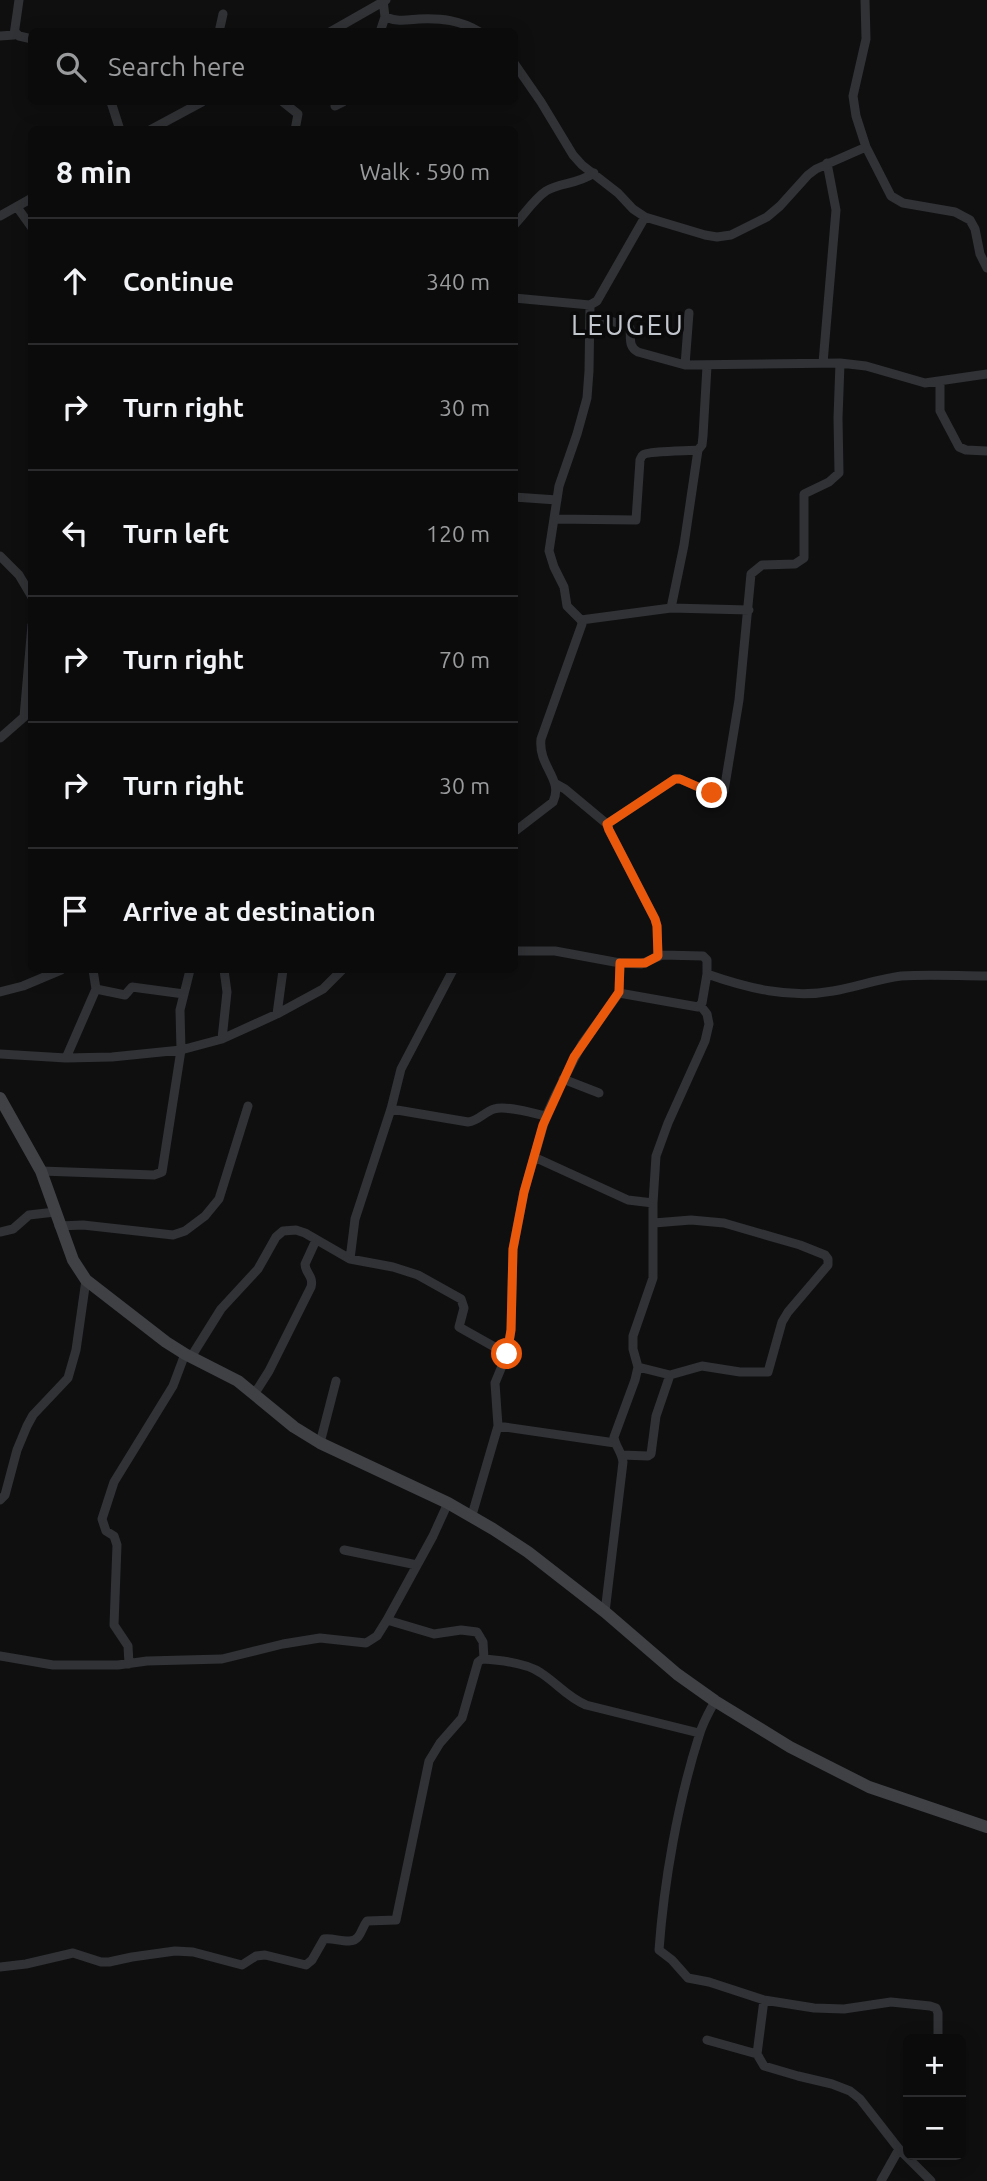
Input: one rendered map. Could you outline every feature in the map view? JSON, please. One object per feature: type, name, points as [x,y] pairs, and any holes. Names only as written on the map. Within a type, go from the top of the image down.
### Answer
[{"type":"street","points":[[14,35],[19,0]]},
{"type":"street","points":[[865,0],[866,39],[853,96],[866,147],[886,188],[896,200],[955,212],[970,220],[987,268]]},
{"type":"street","points":[[337,28],[384,1],[386,17],[382,28]]},
{"type":"street","points":[[220,28],[223,14]]},
{"type":"street","points":[[386,17],[397,21],[450,20],[472,28]]},
{"type":"street","points":[[0,36],[16,33],[28,38]]},
{"type":"street","points":[[518,69],[573,155],[645,217],[705,235],[731,235],[767,217],[808,175],[827,163],[866,147]]},
{"type":"street","points":[[112,105],[119,126]]},
{"type":"street","points":[[157,126],[196,105]]},
{"type":"street","points":[[288,105],[298,114],[296,126]]},
{"type":"street","points":[[823,363],[836,210],[827,163]]},
{"type":"street","points":[[518,221],[544,192],[577,183],[594,173]]},
{"type":"street","points":[[0,216],[28,200]]},
{"type":"street","points":[[17,207],[28,222]]},
{"type":"street","points":[[518,298],[590,305],[601,297],[645,217]]},
{"type":"street","points":[[590,305],[587,398],[559,486],[550,541],[550,559],[564,587],[569,609],[581,620],[581,627],[541,739],[542,759],[556,784],[607,824],[655,919],[658,956]]},
{"type":"street","points":[[685,365],[690,313]]},
{"type":"street","points":[[590,316],[626,325],[630,328],[633,349],[638,352],[685,365],[840,363],[866,366],[925,383],[987,374]]},
{"type":"street","points":[[607,824],[675,779],[712,793],[724,791],[739,700],[751,575],[762,565],[795,564],[804,558],[804,494],[829,482],[839,473],[840,363]]},
{"type":"street","points":[[671,608],[684,545],[698,450],[702,445],[707,366]]},
{"type":"street","points":[[940,382],[940,411],[959,447],[987,451]]},
{"type":"street","points":[[554,519],[636,520],[642,455],[698,450]]},
{"type":"street","points":[[518,497],[557,500]]},
{"type":"street","points":[[0,556],[19,575],[28,590]]},
{"type":"street","points":[[581,620],[671,608],[749,610]]},
{"type":"street","points":[[0,738],[27,718],[28,699]]},
{"type":"street","points":[[518,829],[553,802],[556,784]]},
{"type":"street","points":[[518,951],[555,950],[620,963],[645,963],[658,956],[703,956],[707,974],[700,1006]]},
{"type":"street","points":[[472,1515],[498,1426],[494,1389],[507,1354],[511,1330],[513,1249],[524,1192],[546,1116],[563,1079],[582,1044],[619,992],[620,963]]},
{"type":"street","points":[[0,992],[54,973]]},
{"type":"street","points":[[66,1058],[96,989],[93,973]]},
{"type":"street","points":[[41,1171],[154,1175],[162,1172],[181,1049],[180,1010],[190,973]]},
{"type":"street","points":[[222,1039],[227,992],[224,973]]},
{"type":"street","points":[[277,1014],[283,973]]},
{"type":"street","points":[[0,1054],[66,1058],[112,1057],[181,1049],[222,1039],[277,1014],[323,989],[339,973]]},
{"type":"street","points":[[350,1259],[355,1219],[404,1061],[451,973]]},
{"type":"street","points":[[707,974],[764,991],[804,994],[832,991],[901,976],[987,976]]},
{"type":"street","points":[[96,989],[125,995],[132,987],[184,994]]},
{"type":"street","points":[[619,992],[691,1007],[700,1006]]},
{"type":"street","points":[[605,1612],[622,1482],[622,1455],[615,1443],[615,1430],[635,1380],[638,1367],[633,1336],[653,1278],[656,1156],[705,1041],[709,1024],[700,1006]]},
{"type":"street","points":[[563,1079],[599,1093]]},
{"type":"street","points":[[0,1098],[41,1171],[73,1261],[86,1280],[166,1342],[239,1381],[294,1427],[320,1443],[472,1515],[528,1552],[605,1612],[677,1674],[790,1747],[869,1787],[987,1827]]},
{"type":"street","points":[[59,1226],[83,1225],[173,1235],[185,1231],[205,1216],[219,1199],[248,1106]]},
{"type":"street","points":[[391,1110],[472,1122],[489,1111],[501,1108],[546,1116]]},
{"type":"street","points":[[534,1157],[628,1200],[653,1203]]},
{"type":"street","points":[[0,1232],[13,1229],[29,1215],[55,1212]]},
{"type":"street","points":[[638,1367],[670,1374],[702,1366],[740,1373],[768,1372],[782,1322],[829,1262],[825,1255],[800,1245],[724,1223],[691,1220],[654,1223]]},
{"type":"street","points":[[129,1664],[128,1646],[114,1625],[117,1545],[114,1536],[106,1531],[102,1519],[114,1482],[173,1386],[188,1355],[221,1309],[258,1269],[276,1237],[283,1231],[305,1233],[350,1259],[418,1275],[461,1299],[464,1308],[459,1327],[507,1354]]},
{"type":"street","points":[[255,1393],[269,1371],[311,1287],[312,1278],[305,1264],[316,1240]]},
{"type":"street","points":[[0,1500],[5,1495],[22,1436],[33,1415],[68,1378],[76,1350],[86,1280]]},
{"type":"street","points":[[622,1455],[651,1454],[656,1416],[670,1374]]},
{"type":"street","points":[[320,1443],[335,1381]]},
{"type":"street","points":[[498,1426],[615,1443]]},
{"type":"street","points":[[0,1656],[53,1665],[118,1665],[147,1661],[222,1659],[320,1638],[366,1643],[377,1636],[387,1620],[448,1503]]},
{"type":"street","points":[[344,1550],[417,1565]]},
{"type":"street","points":[[387,1620],[428,1633],[461,1630],[477,1632],[483,1642],[484,1659]]},
{"type":"street","points":[[0,1967],[72,1953],[109,1962],[132,1956],[175,1951],[193,1952],[239,1965],[245,1965],[256,1956],[265,1955],[306,1965],[312,1961],[324,1939],[329,1937],[351,1941],[357,1938],[367,1921],[396,1920],[429,1761],[440,1743],[462,1718],[478,1662],[484,1659],[540,1671],[569,1697],[586,1705],[699,1733]]},
{"type":"street","points":[[715,1701],[699,1733],[680,1811],[663,1899],[659,1950],[688,1978],[764,2000],[814,2008],[844,2009],[891,2002],[930,2006],[936,2008],[938,2013],[938,2034]]},
{"type":"street","points":[[764,2000],[757,2054],[764,2066],[850,2091],[860,2099],[903,2151]]},
{"type":"street","points":[[707,2040],[757,2054]]},
{"type":"street","points":[[881,2181],[899,2149]]},
{"type":"street","points":[[915,2160],[931,2181]]},
{"type":"district","name":"LEUGEU","points":[[628,325]]},
{"type":"route","points":[[507,1354],[511,1330],[513,1249],[524,1192],[546,1116],[574,1057],[619,992],[620,963],[641,964],[658,956],[655,919],[607,824],[675,779],[712,793]]}]
